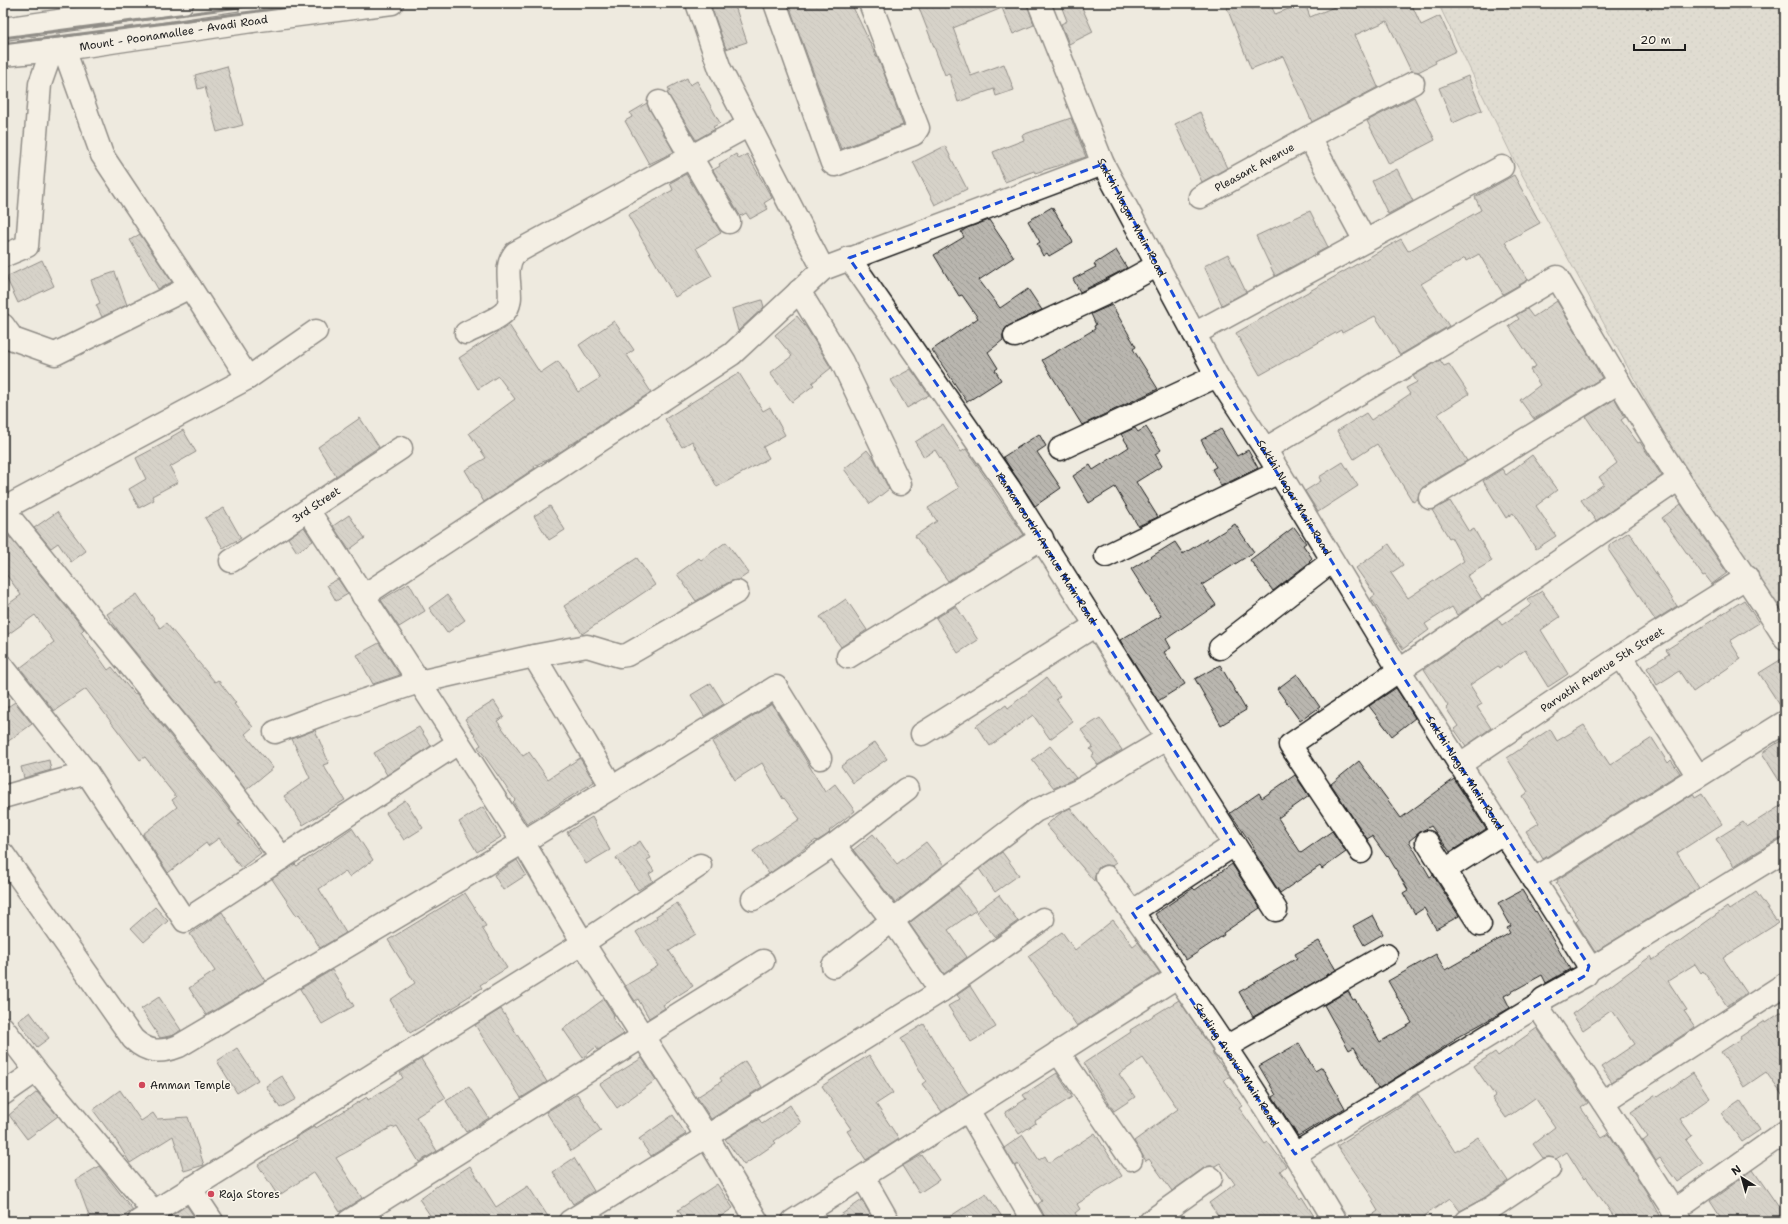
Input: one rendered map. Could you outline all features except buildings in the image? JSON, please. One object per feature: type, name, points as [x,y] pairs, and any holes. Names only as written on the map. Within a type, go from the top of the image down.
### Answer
[{"type":"street","points":[[3,29],[182,3]]},
{"type":"street","name":"Mount - Poonamallee - Avadi Road","points":[[3,55],[58,49],[251,12],[392,3]]},
{"type":"street","points":[[697,3],[720,69],[823,269]]},
{"type":"street","points":[[775,3],[832,163],[835,165],[914,134],[918,128],[870,3]]},
{"type":"street","name":"Sakthi Nagar Main Road","points":[[1038,3],[1103,164],[1217,376],[1265,449],[1398,670],[1586,961],[1589,970]]},
{"type":"street","points":[[3,256],[27,246],[40,84],[58,49]]},
{"type":"street","points":[[58,49],[102,155],[190,287],[248,378]]},
{"type":"street","name":"Pleasant Avenue","points":[[1200,196],[1413,83]]},
{"type":"street","points":[[659,102],[729,222]]},
{"type":"street","points":[[466,333],[501,315],[507,309],[509,301],[508,267],[510,258],[515,253],[749,125]]},
{"type":"street","points":[[1309,137],[1365,241]]},
{"type":"street","points":[[363,596],[732,354],[823,269],[1103,164]]},
{"type":"street","points":[[1194,334],[1502,167]]},
{"type":"street","name":"Ramamoorthi Avenue Main Road","points":[[849,258],[1009,488],[1042,538],[1166,738],[1276,910]]},
{"type":"street","points":[[1015,336],[1107,293],[1158,265]]},
{"type":"street","points":[[1265,449],[1557,277],[1619,382],[1679,479],[1747,577],[1785,638]]},
{"type":"street","points":[[3,325],[13,340],[55,354],[190,287]]},
{"type":"street","points":[[799,291],[842,362],[900,484]]},
{"type":"street","points":[[282,858],[230,789],[3,509],[248,378],[316,331]]},
{"type":"street","points":[[1060,450],[1217,376]]},
{"type":"street","points":[[1430,498],[1619,382]]},
{"type":"street","name":"3rd Street","points":[[231,561],[401,448]]},
{"type":"street","points":[[1106,556],[1278,472]]},
{"type":"street","points":[[1361,852],[1290,744],[1679,479]]},
{"type":"street","points":[[308,510],[523,842],[583,944],[643,1035],[757,1221]]},
{"type":"street","points":[[848,657],[1042,538]]},
{"type":"street","points":[[1220,648],[1332,561]]},
{"type":"street","name":"Parvathi Avenue 5th Street","points":[[1459,765],[1621,656],[1747,577]]},
{"type":"street","points":[[276,732],[320,715],[418,682],[534,656],[587,646],[620,656],[627,655],[737,592]]},
{"type":"street","points":[[922,734],[1096,625]]},
{"type":"street","points":[[534,656],[612,787]]},
{"type":"street","points":[[1621,656],[1698,776]]},
{"type":"street","points":[[3,667],[88,773],[185,920],[458,743]]},
{"type":"street","points":[[3,854],[133,1039],[141,1046],[165,1051],[186,1042],[523,842],[776,687],[820,758]]},
{"type":"street","points":[[1533,880],[1785,722]]},
{"type":"street","points":[[833,966],[1035,811],[1080,790],[1166,738]]},
{"type":"street","points":[[3,797],[88,773]]},
{"type":"street","points":[[753,899],[834,845],[907,789]]},
{"type":"street","points":[[1445,870],[1503,833]]},
{"type":"street","points":[[1427,842],[1480,925]]},
{"type":"street","points":[[834,845],[892,920],[941,991]]},
{"type":"street","points":[[1132,912],[1234,845]]},
{"type":"street","points":[[1295,1154],[1540,1004],[1543,999],[1586,975],[1589,970],[1785,850]]},
{"type":"street","points":[[3,1028],[146,1216],[583,944],[700,865]]},
{"type":"street","name":"Sterling Avenue Main Road","points":[[1107,877],[1177,977],[1295,1154],[1335,1221]]},
{"type":"street","points":[[570,1221],[941,991],[1043,919]]},
{"type":"street","points":[[1224,1048],[1386,955]]},
{"type":"street","points":[[349,1221],[763,961]]},
{"type":"street","points":[[793,1221],[1177,977]]},
{"type":"street","points":[[1603,1102],[1785,984]]},
{"type":"street","points":[[1540,1004],[1542,1013],[1603,1102],[1676,1216],[1785,1132]]},
{"type":"street","points":[[1058,1052],[1131,1159]]},
{"type":"street","points":[[3,1094],[36,1071]]},
{"type":"street","points":[[968,1110],[1032,1221]]},
{"type":"street","points":[[1467,1221],[1491,1208],[1549,1169]]},
{"type":"street","points":[[863,1177],[888,1221]]},
{"type":"street","points":[[1151,1221],[1211,1178]]},
{"type":"street","points":[[190,1188],[212,1221]]},
{"type":"highlighted area","points":[[1103,164],[1217,376],[1399,670],[1589,966],[1586,975],[1295,1154],[1132,912],[1234,845],[1009,488],[849,258]]},
{"type":"shaded area","points":[[1438,3],[1785,3],[1785,622],[1686,473],[1514,160]]},
{"type":"railway","points":[[3,38],[270,3]]},
{"type":"railway","points":[[3,44],[321,3]]},
{"type":"place","name":"Amman Temple","points":[[142,1085]]},
{"type":"place","name":"Raja Stores","points":[[211,1194]]}]
